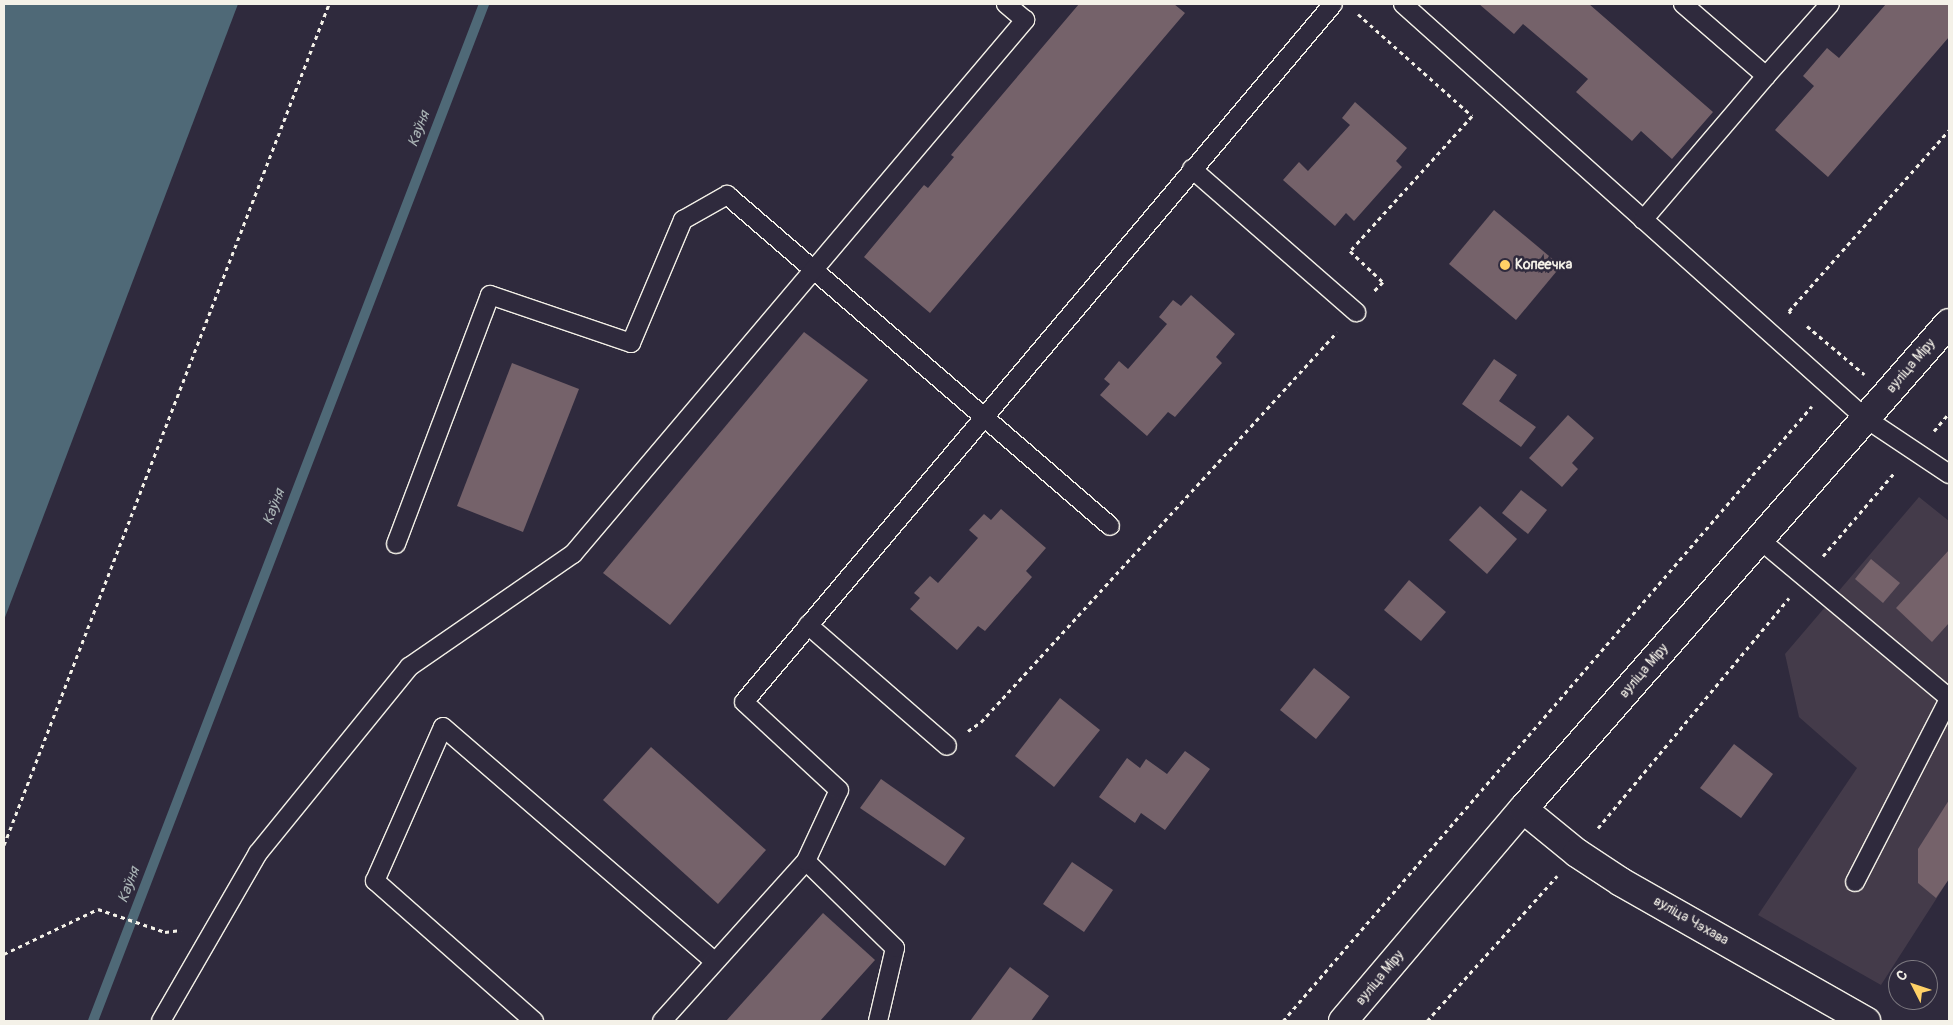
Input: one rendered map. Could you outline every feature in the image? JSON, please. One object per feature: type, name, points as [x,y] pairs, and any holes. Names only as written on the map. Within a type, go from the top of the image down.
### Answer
[{"type":"main road","name":"вуліца Міру","points":[[1343,1021],[1523,810],[1949,324]]},
{"type":"main road","name":"вуліца Чэхава","points":[[1523,810],[1577,853],[1866,1021]]},
{"type":"lane","points":[[161,1021],[258,853],[410,667],[573,554],[811,270],[1025,20],[1006,4]]},
{"type":"lane","points":[[662,1021],[806,861],[839,790],[744,702],[984,415],[1333,4]]},
{"type":"lane","points":[[1403,4],[1865,418],[1949,474]]},
{"type":"lane","points":[[1683,4],[1766,76]]},
{"type":"lane","points":[[1643,220],[1830,4]]},
{"type":"lane","points":[[1192,169],[1356,312]]},
{"type":"lane","points":[[396,544],[490,294],[631,343],[682,220],[727,194],[811,270],[984,415],[1110,526]]},
{"type":"lane","points":[[1759,539],[1949,698],[1855,882]]},
{"type":"lane","points":[[808,624],[947,746]]},
{"type":"lane","points":[[534,1021],[375,881],[442,727],[716,962]]},
{"type":"lane","points":[[806,861],[895,948],[878,1021]]},
{"type":"path","points":[[4,845],[329,4]]},
{"type":"path","points":[[947,746],[981,722],[1383,282],[1350,251],[1472,116],[1353,10]]},
{"type":"path","points":[[1796,317],[1789,311],[1949,130]]},
{"type":"path","points":[[1804,323],[1887,394]]},
{"type":"path","points":[[1283,1021],[1849,361]]},
{"type":"path","points":[[1428,1021],[1577,853],[1806,577],[1914,450],[1949,413]]},
{"type":"path","points":[[1925,425],[1933,431]]},
{"type":"path","points":[[4,954],[98,909],[165,932]]},
{"type":"shaded area","points":[[1919,497],[1949,521],[1949,879],[1897,960],[1888,960],[1888,974],[1881,985],[1758,915],[1857,768],[1799,717],[1785,654]]},
{"type":"water","points":[[4,4],[238,4],[4,620]]},
{"type":"building","points":[[1079,4],[1174,4],[1185,13],[930,313],[864,257],[924,185],[928,188],[954,157],[951,155]]},
{"type":"building","points":[[1479,4],[1589,4],[1713,112],[1672,159],[1641,131],[1632,141],[1576,92],[1588,79],[1523,24],[1514,34]]},
{"type":"building","points":[[1886,4],[1949,4],[1949,37],[1828,177],[1775,130],[1814,86],[1803,76],[1827,48],[1839,58]]},
{"type":"building","points":[[1355,102],[1407,148],[1396,161],[1402,167],[1354,221],[1346,213],[1335,226],[1283,180],[1299,162],[1308,171],[1350,125],[1342,118]]},
{"type":"building","name":"Копеечка","points":[[1494,210],[1561,266],[1516,320],[1449,264]]},
{"type":"building","points":[[1191,295],[1235,334],[1216,357],[1222,363],[1175,417],[1168,412],[1147,436],[1100,395],[1110,384],[1104,379],[1119,361],[1128,369],[1167,324],[1159,317],[1173,300],[1181,306]]},
{"type":"building","points":[[804,332],[868,380],[670,625],[603,573]]},
{"type":"building","points":[[1494,359],[1517,375],[1499,401],[1536,427],[1521,447],[1462,404]]},
{"type":"building","points":[[512,363],[579,389],[523,532],[457,506]]},
{"type":"building","points":[[1568,415],[1594,438],[1572,463],[1578,469],[1562,487],[1529,458]]},
{"type":"building","points":[[1521,490],[1547,510],[1528,534],[1502,513]]},
{"type":"building","points":[[1480,506],[1517,539],[1487,574],[1449,540]]},
{"type":"building","points":[[1001,509],[1046,548],[1026,571],[1032,577],[985,631],[978,626],[957,650],[910,609],[920,598],[914,593],[930,576],[938,583],[978,538],[969,530],[984,514],[991,520]]},
{"type":"building","points":[[1949,550],[1949,623],[1932,642],[1896,608]]},
{"type":"building","points":[[1871,559],[1900,583],[1883,603],[1855,579]]},
{"type":"building","points":[[1409,580],[1446,612],[1421,641],[1384,610]]},
{"type":"building","points":[[1314,668],[1350,697],[1316,739],[1280,710]]},
{"type":"building","points":[[1060,698],[1100,730],[1054,787],[1015,756]]},
{"type":"building","points":[[1734,744],[1773,774],[1741,818],[1700,788]]},
{"type":"building","points":[[651,747],[766,850],[718,904],[603,800]]},
{"type":"building","points":[[1185,751],[1210,769],[1165,830],[1141,813],[1135,823],[1099,797],[1127,758],[1140,768],[1146,759],[1167,774]]},
{"type":"building","points":[[881,779],[965,838],[945,866],[860,808]]},
{"type":"building","points":[[1949,800],[1949,879],[1936,898],[1918,883],[1918,849]]},
{"type":"building","points":[[1072,862],[1113,890],[1084,932],[1043,904]]},
{"type":"building","points":[[823,913],[875,960],[820,1021],[726,1021]]},
{"type":"building","points":[[1010,967],[1049,996],[1031,1021],[970,1021]]},
{"type":"waterway","name":"Каўня","points":[[93,1021],[484,4]]},
{"type":"place","name":"Копеечка","points":[[1505,265]]}]
